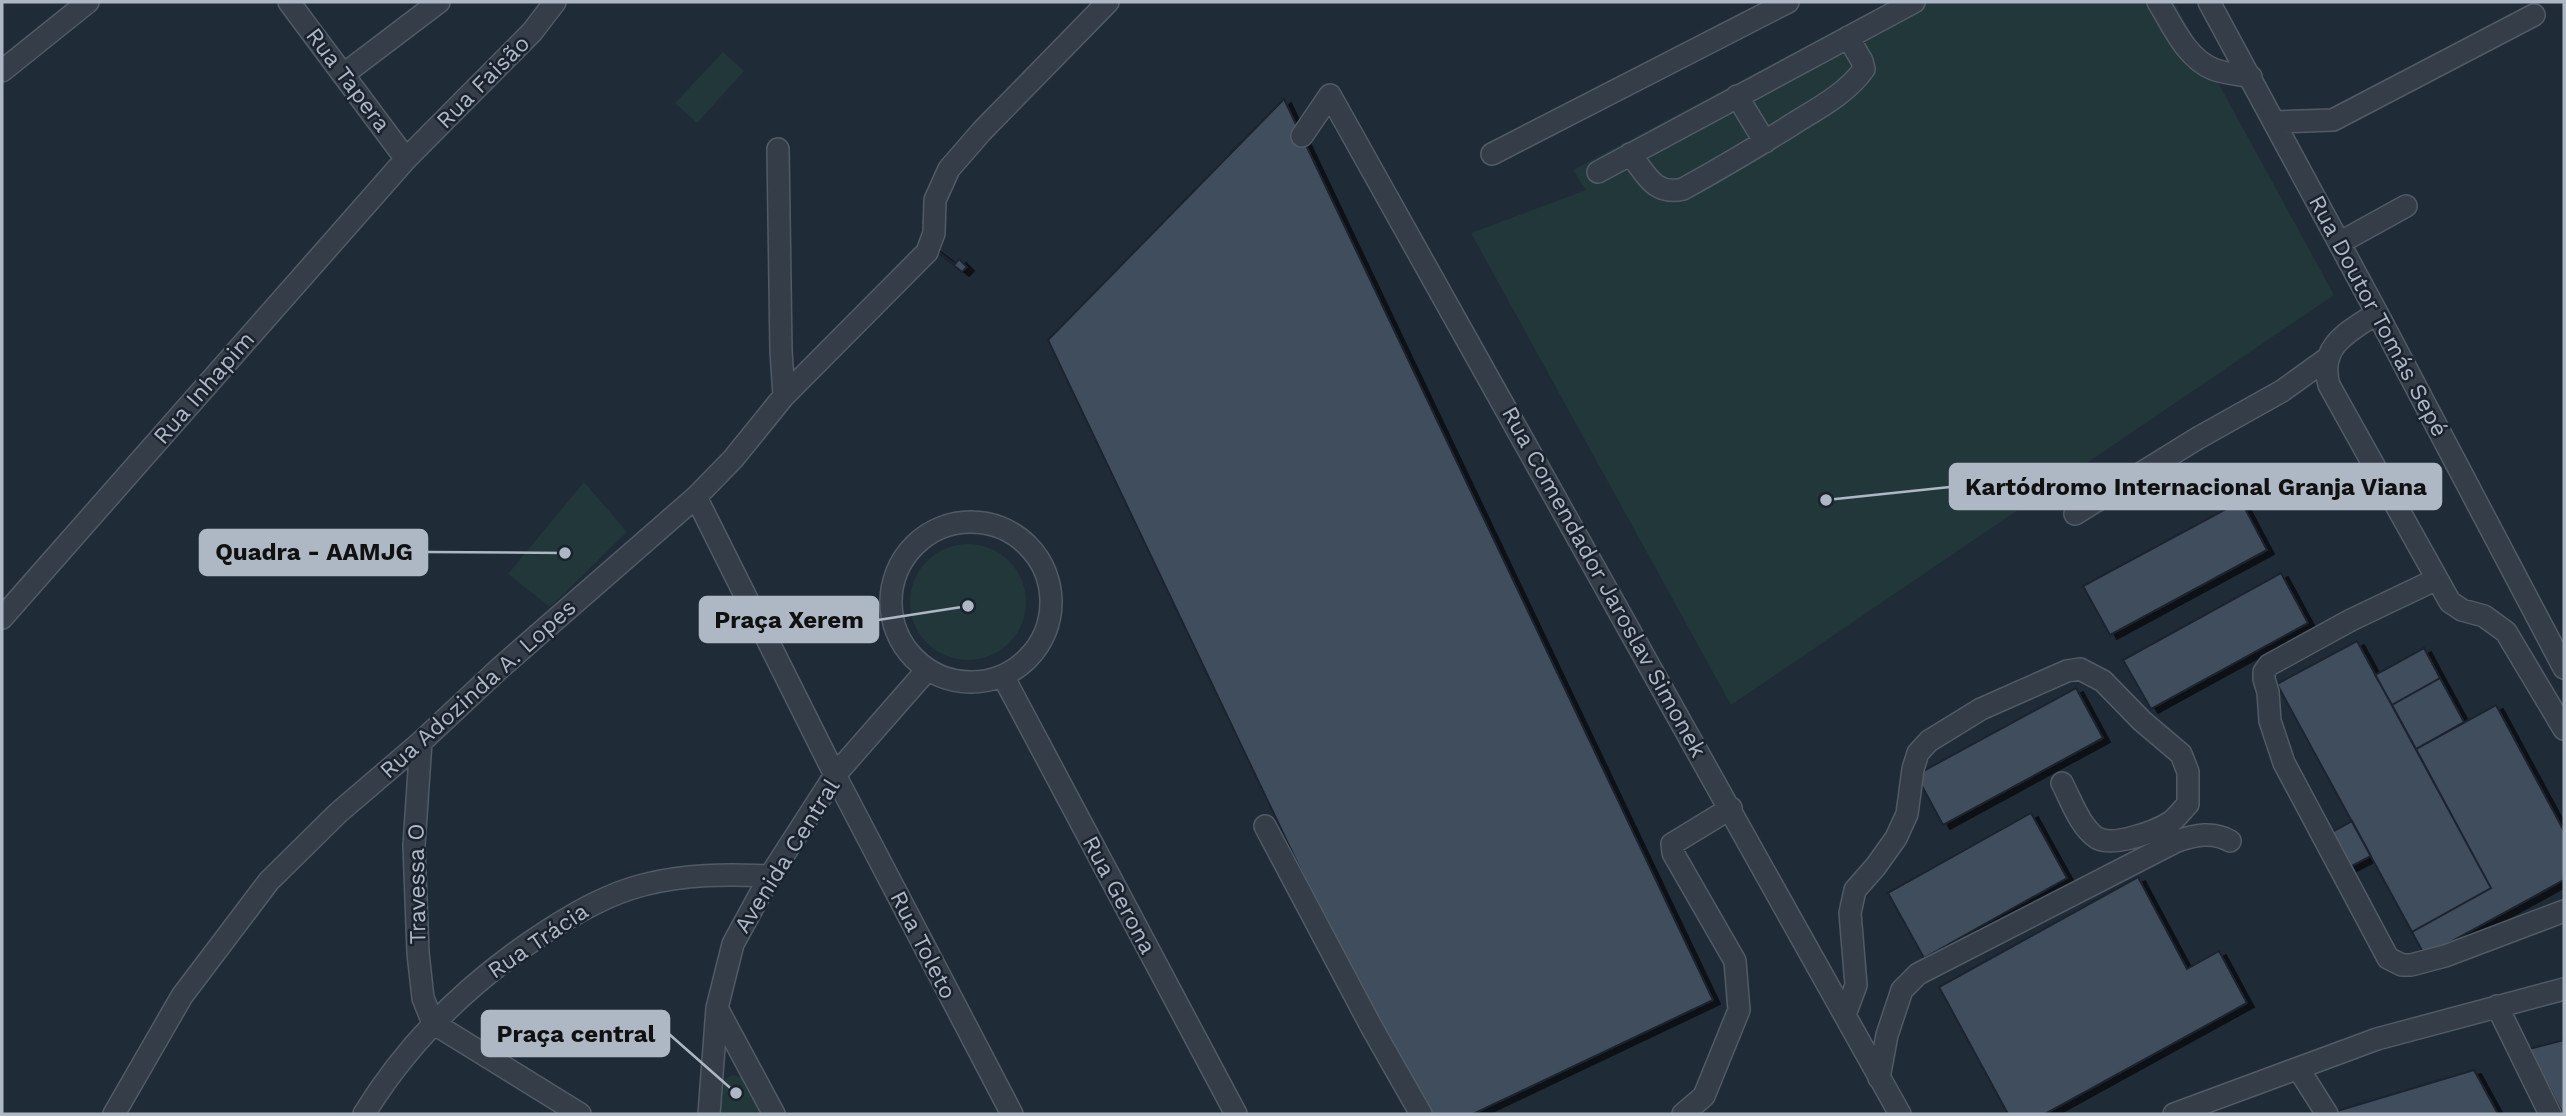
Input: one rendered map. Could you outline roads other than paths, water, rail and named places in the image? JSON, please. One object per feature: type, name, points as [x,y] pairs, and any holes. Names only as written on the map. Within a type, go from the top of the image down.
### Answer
[{"type":"street","points":[[2,71],[88,2]]},
{"type":"street","name":"Rua Tapera","points":[[289,2],[407,159]]},
{"type":"street","points":[[344,74],[439,2]]},
{"type":"street","name":"Rua Faisão","points":[[407,159],[532,32],[555,2]]},
{"type":"street","name":"Rua Adozinda A. Lopes","points":[[114,1114],[182,996],[269,881],[338,813],[696,497],[733,459],[784,396],[927,252],[934,233],[935,200],[949,169],[982,131],[1108,2]]},
{"type":"street","points":[[1492,154],[1788,2]]},
{"type":"street","points":[[1598,172],[1914,2]]},
{"type":"street","points":[[2158,2],[2182,42],[2201,63],[2216,70],[2251,76]]},
{"type":"street","name":"Rua Doutor Tomás Sepé","points":[[2209,2],[2251,76],[2564,668]]},
{"type":"street","points":[[2275,122],[2317,118],[2333,120],[2534,15]]},
{"type":"street","points":[[1630,154],[1648,179],[1660,188],[1670,192],[1683,189],[1765,142],[1858,79],[1864,69],[1848,37]]},
{"type":"street","name":"Rua Comendador Jaroslav Simonek","points":[[1302,136],[1330,95],[1900,1114]]},
{"type":"street","points":[[1737,96],[1765,142]]},
{"type":"street","points":[[778,149],[784,396]]},
{"type":"street","name":"Rua Inhapim","points":[[2,618],[407,159]]},
{"type":"street","points":[[2340,243],[2406,206]]},
{"type":"street","points":[[2075,514],[2197,438],[2282,391],[2325,360],[2349,331],[2377,313]]},
{"type":"street","points":[[2325,360],[2329,385],[2450,602],[2462,610],[2484,616],[2506,632],[2564,729]]},
{"type":"street","name":"Rua Toleto","points":[[696,497],[835,775],[1012,1114]]},
{"type":"street","points":[[977,521],[1003,527],[1025,542],[1042,563],[1051,589],[1051,615],[1042,641],[1025,662],[1003,676],[978,683],[964,682],[951,680],[927,670],[907,652],[894,629],[890,602],[894,575],[906,552],[926,534],[950,523],[977,521]]},
{"type":"street","points":[[2437,579],[2351,620],[2269,665],[2264,672],[2264,679],[2274,736],[2306,806],[2388,958],[2395,963],[2411,965],[2445,956],[2564,911]]},
{"type":"street","points":[[1845,1016],[1856,985],[1850,913],[1855,890],[1877,866],[1896,838],[1907,814],[1918,753],[1929,741],[1981,709],[2067,671],[2080,669],[2102,681],[2181,754],[2188,772],[2188,804],[2171,822],[2138,836],[2110,842],[2097,838],[2085,825],[2062,783]]},
{"type":"street","name":"Avenida Central","points":[[709,1114],[717,1008],[733,944],[770,876],[835,775],[927,670]]},
{"type":"street","name":"Rua Gerona","points":[[1003,676],[1236,1114]]},
{"type":"street","name":"Travessa O","points":[[421,742],[414,845],[418,953],[423,998],[433,1023]]},
{"type":"street","points":[[1683,1114],[1704,1096],[1739,1010],[1735,961],[1673,853],[1672,844],[1731,808]]},
{"type":"street","points":[[1265,826],[1421,1114]]},
{"type":"street","points":[[1880,1078],[1887,1035],[1902,990],[1918,974],[2177,841],[2193,836],[2220,835],[2230,841]]},
{"type":"street","name":"Rua Trácia","points":[[364,1114],[389,1077],[433,1023],[458,998],[520,948],[579,910],[616,893],[682,877],[712,874],[770,876]]},
{"type":"street","points":[[2174,1114],[2377,1039],[2564,989]]},
{"type":"street","points":[[2497,1006],[2550,1114]]},
{"type":"street","points":[[717,1008],[774,1114]]},
{"type":"street","points":[[433,1023],[580,1114]]},
{"type":"street","points":[[2298,1068],[2327,1114]]},
{"type":"place","name":"Kartódromo Internacional Granja Viana","points":[[1826,500]]},
{"type":"place","name":"Quadra - AAMJG","points":[[565,553]]},
{"type":"place","name":"Praça Xerem","points":[[968,606]]},
{"type":"place","name":"Praça central","points":[[736,1093]]}]
